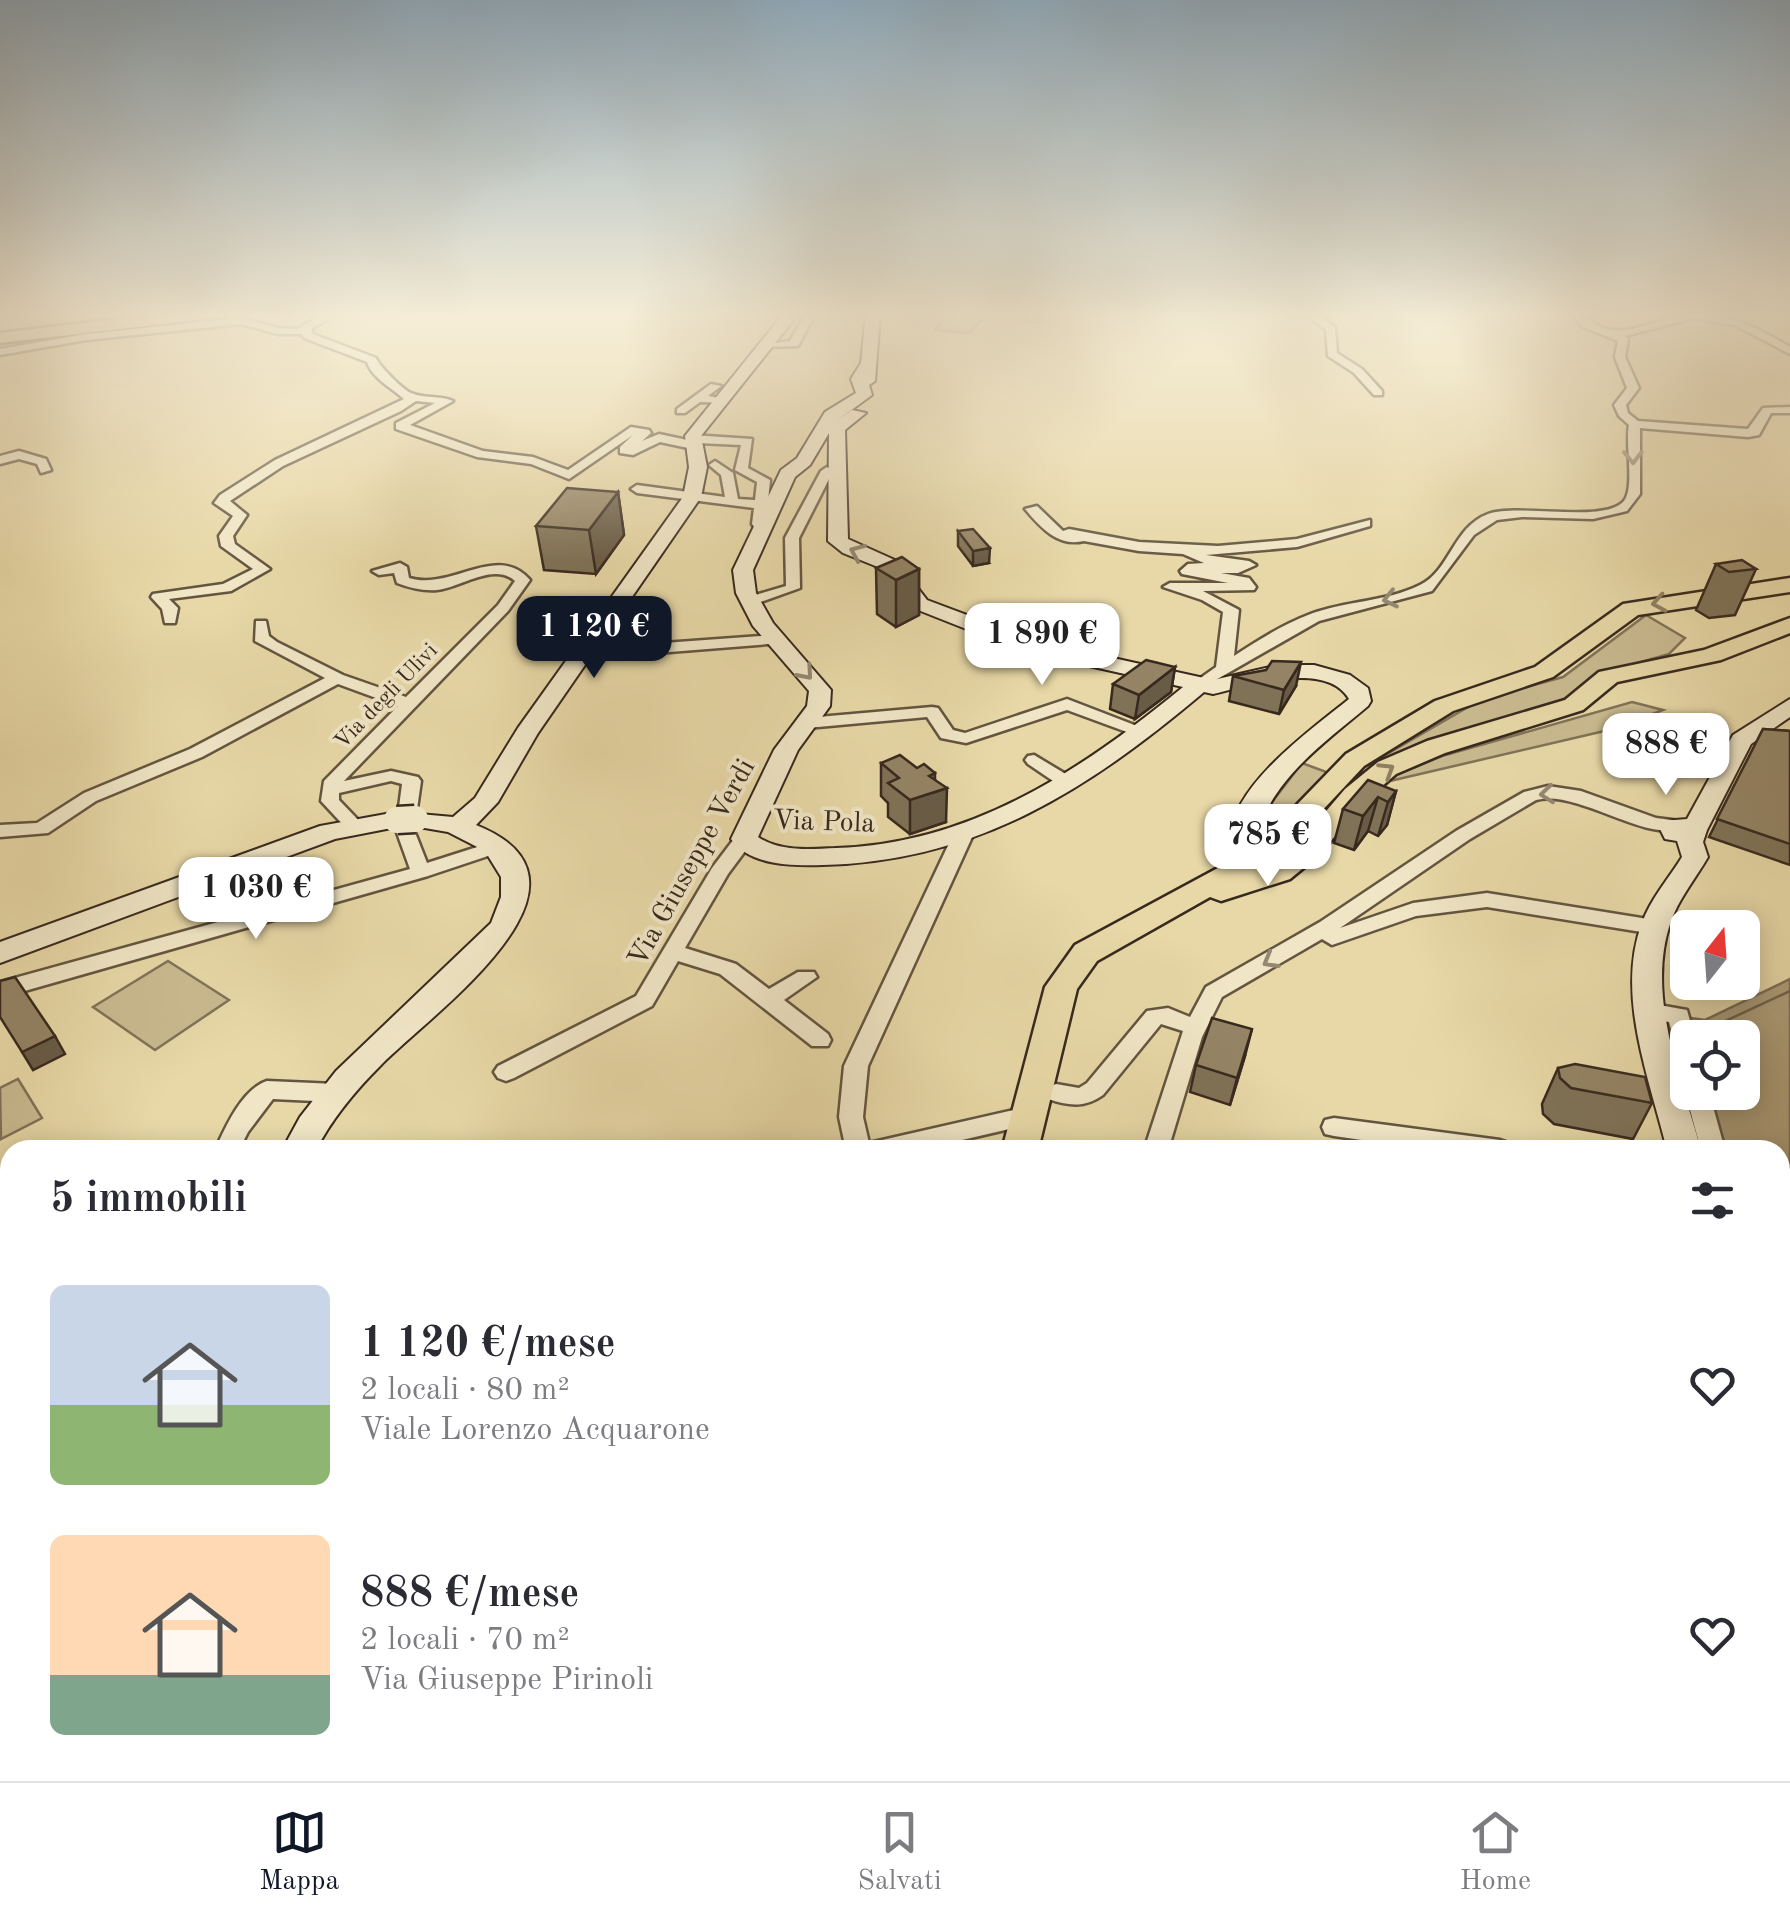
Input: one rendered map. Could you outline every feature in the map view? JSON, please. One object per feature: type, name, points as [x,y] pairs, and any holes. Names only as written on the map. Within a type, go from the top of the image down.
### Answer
[{"type":"main road","points":[[1250,875],[1294,833],[1343,771],[1393,735],[1462,697],[1544,672],[1631,609],[1790,585]]},
{"type":"main road","points":[[1022,1140],[1061,987],[1074,964],[1099,944],[1308,850],[1354,796],[1387,768],[1436,747],[1574,705],[1590,698],[1600,681],[1638,668],[1700,658],[1790,626]]},
{"type":"street","points":[[408,396],[444,399],[447,403],[404,423],[400,426],[404,430],[481,454],[533,461],[569,475],[631,431],[645,433],[624,450],[629,452],[659,438],[702,468],[732,503],[761,506]]},
{"type":"street","points":[[681,411],[707,396]]},
{"type":"street","points":[[460,825],[486,802],[526,733],[702,468],[718,396]]},
{"type":"street","points":[[827,471],[792,538],[793,588],[750,601],[743,570],[775,492],[787,474],[806,458],[837,409],[862,396]]},
{"type":"street","points":[[875,396],[878,402],[837,428],[840,544],[892,566],[908,595],[930,610],[1030,646],[1214,687],[1279,672],[1314,672],[1342,680],[1361,697],[1305,746],[1255,807],[1243,837],[1250,875]]},
{"type":"street","points":[[1627,396],[1620,405],[1623,414],[1635,424],[1748,433],[1755,432],[1766,410],[1790,410]]},
{"type":"street","points":[[170,620],[170,608],[158,598],[163,595],[226,588],[264,569],[228,546],[226,536],[240,515],[222,502],[225,498],[279,463],[414,398]]},
{"type":"street","points":[[1200,684],[1261,645],[1314,618],[1427,588],[1441,575],[1472,526],[1484,519],[1530,512],[1594,515],[1625,506],[1633,495],[1635,424]]},
{"type":"street","points":[[638,489],[702,468],[746,440],[742,470],[764,480],[762,528]]},
{"type":"street","points":[[0,460],[25,455],[42,462],[45,470]]},
{"type":"street","points":[[702,468],[732,503]]},
{"type":"street","points":[[1032,509],[1054,532],[1094,541],[1189,552],[1304,540],[1339,534],[1365,523]]},
{"type":"street","points":[[1069,534],[1094,541]]},
{"type":"street","points":[[1189,552],[1204,559],[1250,565],[1238,569],[1193,566],[1187,570],[1244,580],[1249,587],[1170,587],[1206,597],[1231,610],[1224,669]]},
{"type":"street","name":"Via degli Ulivi","points":[[328,790],[503,608],[522,580],[512,571],[494,569],[440,586],[417,585],[402,580],[400,567],[379,571]]},
{"type":"street","name":"Via Giuseppe Verdi","points":[[506,1072],[644,1001],[654,990],[671,951],[744,839],[786,750],[820,702],[820,690],[776,640],[750,601]]},
{"type":"street","points":[[260,624],[262,638],[337,678],[408,703]]},
{"type":"street","points":[[581,654],[776,640]]},
{"type":"street","points":[[0,831],[40,829],[90,797],[196,753],[337,678]]},
{"type":"street","name":"Via Pola","points":[[744,839],[764,853],[777,856],[876,858],[963,835],[1068,783],[1200,684]]},
{"type":"street","points":[[807,723],[932,712],[947,734],[959,738],[1067,704],[1141,731]]},
{"type":"street","points":[[1680,1140],[1648,1011],[1654,926],[1694,856],[1687,828],[1747,733],[1790,706]]},
{"type":"street","points":[[1747,733],[1776,739]]},
{"type":"street","points":[[1034,760],[1068,783]]},
{"type":"street","name":"Via degli Ulivi","points":[[328,790],[391,776],[412,781],[405,830],[421,872]]},
{"type":"street","name":"Via degli Ulivi","points":[[328,790],[330,801],[354,825]]},
{"type":"street","points":[[1159,1140],[1210,996],[1378,895],[1463,835],[1535,794],[1566,793],[1653,823],[1687,828]]},
{"type":"street","points":[[0,953],[354,825],[406,819],[460,825],[496,847],[510,861],[516,886],[508,918],[484,950],[319,1110],[304,1140]]},
{"type":"street","points":[[856,1140],[851,1117],[856,1066],[963,835]]},
{"type":"street","points":[[0,990],[421,872],[496,847]]},
{"type":"street","points":[[1332,938],[1413,910],[1487,900],[1654,926]]},
{"type":"street","points":[[671,951],[728,970],[771,998],[820,1040]]},
{"type":"street","points":[[771,998],[806,977]]},
{"type":"street","points":[[1648,1011],[1679,1016],[1680,1020]]},
{"type":"street","points":[[1056,1093],[1082,1097],[1095,1089],[1155,1017],[1168,1016],[1196,1028]]},
{"type":"street","points":[[231,1140],[267,1090],[336,1093]]},
{"type":"street","points":[[1702,1110],[1711,1140]]},
{"type":"street","points":[[921,1140],[1027,1116]]},
{"type":"street","points":[[1334,1127],[1428,1140]]},
{"type":"shaded area","points":[[1646,615],[1685,638],[1669,654],[1595,675],[1580,695],[1390,761],[1382,757],[1482,699],[1563,677]]},
{"type":"shaded area","points":[[1632,702],[1663,710],[1613,729],[1390,781],[1389,778],[1442,756]]},
{"type":"shaded area","points":[[1302,763],[1329,773],[1289,816],[1256,842],[1272,802]]},
{"type":"shaded area","points":[[168,961],[229,1000],[155,1050],[93,1007]]},
{"type":"shaded area","points":[[18,1079],[42,1118],[1,1139],[0,1088]]},
{"type":"water","points":[[1790,979],[1790,1140],[1720,1140],[1711,1110],[1760,1110],[1760,1020],[1705,1020],[1746,1000],[1760,1000],[1760,993]]},
{"type":"building","points":[[567,488],[618,492],[589,530],[536,526]]},
{"type":"building","points":[[973,529],[990,548],[973,551],[958,531]]},
{"type":"building","points":[[902,557],[919,569],[896,580],[876,568]]},
{"type":"building","points":[[1742,560],[1756,569],[1729,572],[1716,564]]},
{"type":"building","points":[[1146,660],[1175,667],[1139,695],[1113,684]]},
{"type":"building","points":[[1272,661],[1301,662],[1284,690],[1233,676],[1266,670]]},
{"type":"building","points":[[1763,729],[1790,731],[1790,844],[1717,819]]},
{"type":"building","points":[[900,755],[917,768],[924,764],[935,773],[929,776],[947,788],[910,800],[888,783],[899,778],[881,763]]},
{"type":"building","points":[[1368,780],[1396,791],[1388,802],[1378,797],[1363,816],[1343,809]]},
{"type":"building","points":[[15,977],[55,1036],[22,1052],[0,1017],[0,981]]},
{"type":"building","points":[[1212,1018],[1252,1029],[1237,1078],[1196,1065]]},
{"type":"building","points":[[1575,1064],[1645,1077],[1652,1103],[1571,1088],[1560,1078],[1558,1068]]}]
